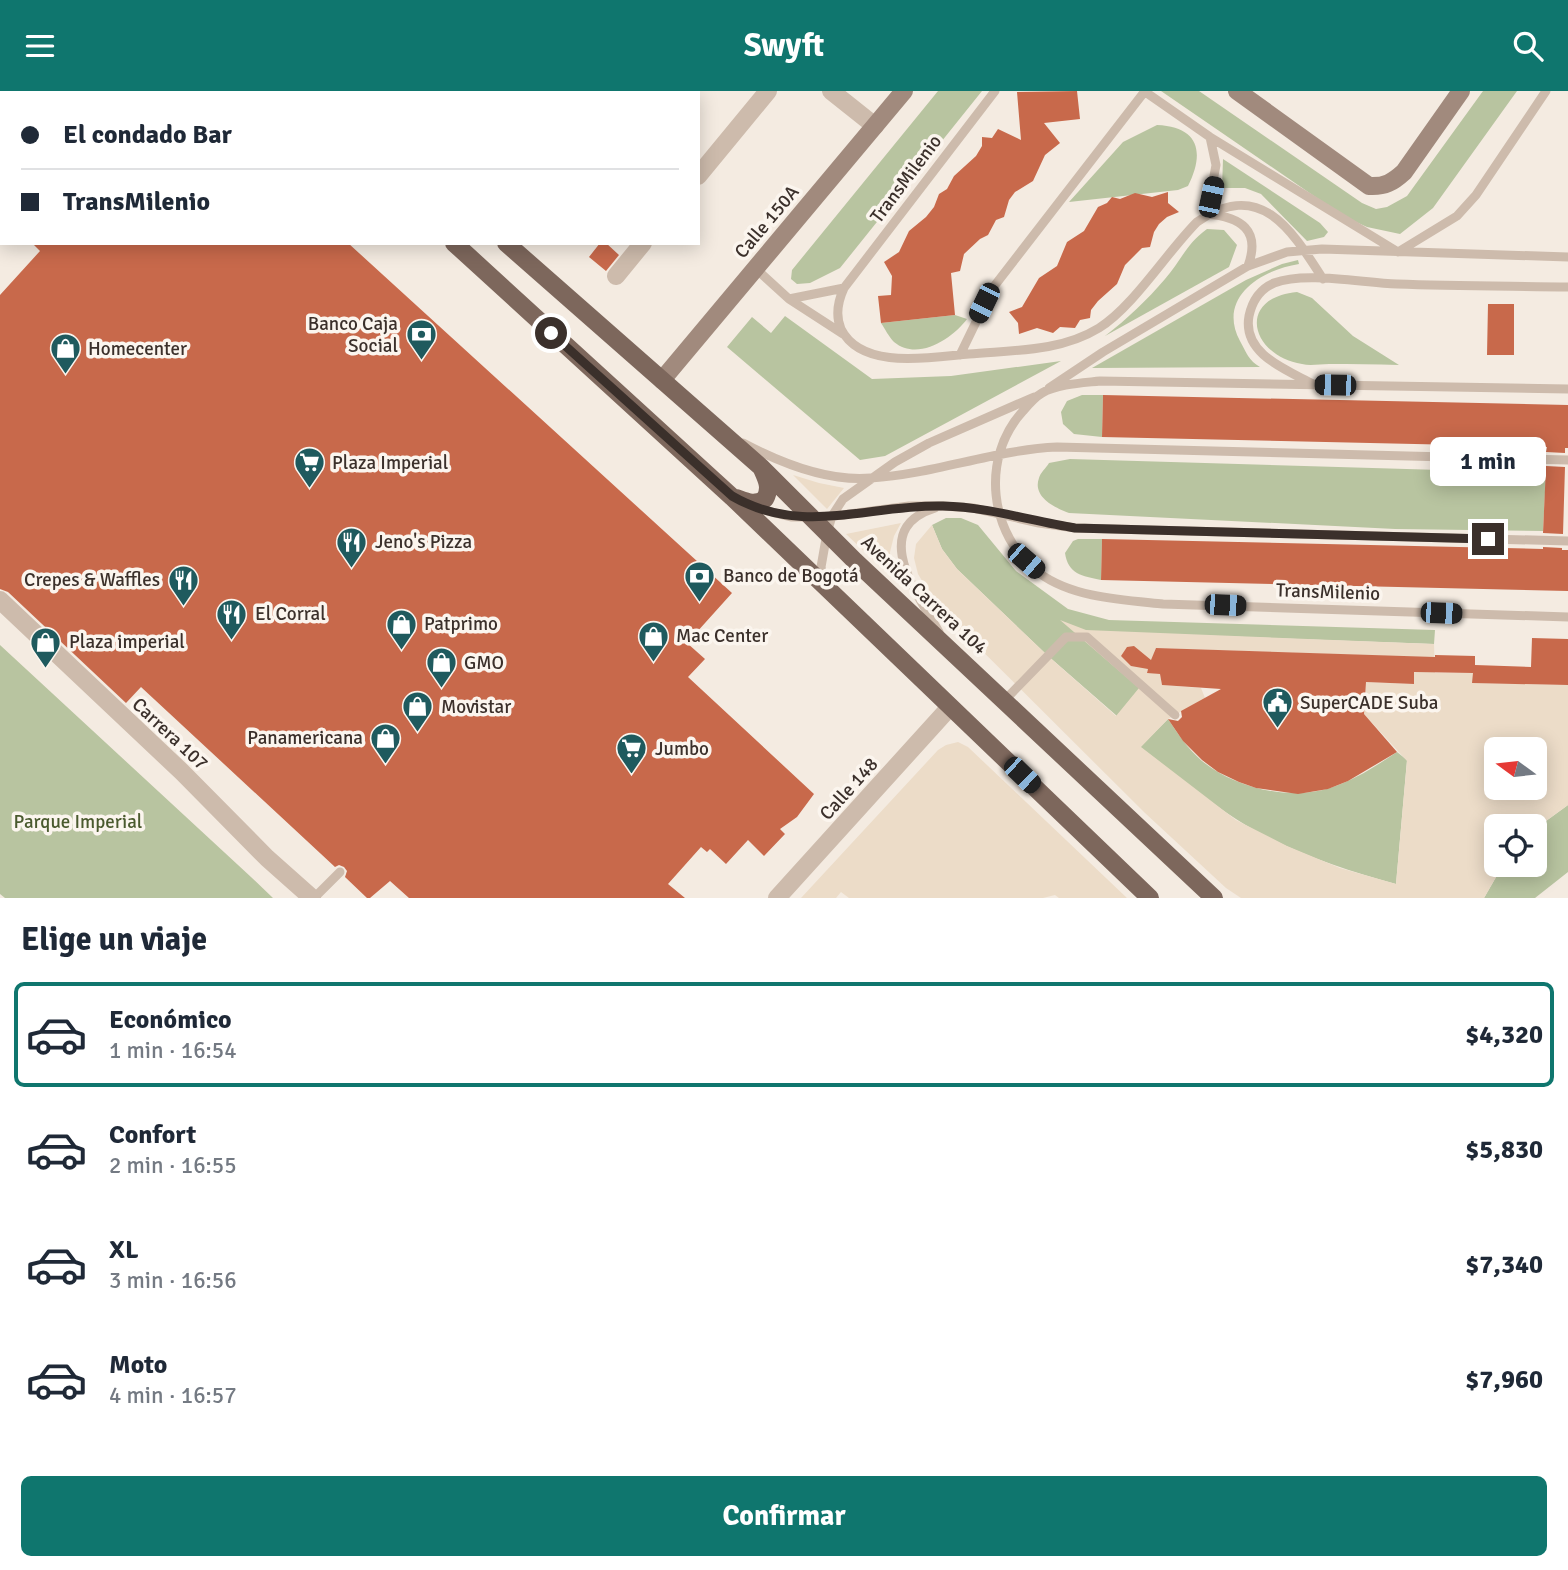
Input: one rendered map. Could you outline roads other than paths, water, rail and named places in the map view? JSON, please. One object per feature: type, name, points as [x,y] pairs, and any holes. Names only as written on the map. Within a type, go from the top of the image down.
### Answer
[{"type":"main road","points":[[456,245],[732,496],[1150,898]]},
{"type":"main road","name":"Avenida Carrera 104","points":[[508,245],[762,468],[812,517],[829,524],[945,643],[1214,898]]},
{"type":"main road","points":[[732,496],[751,503],[765,499],[769,489],[762,468]]},
{"type":"street","points":[[700,174],[768,91]]},
{"type":"street","points":[[831,91],[875,126]]},
{"type":"street","name":"Calle 150A","points":[[662,380],[904,91]]},
{"type":"street","points":[[1237,91],[1369,186],[1381,187],[1394,181],[1404,171],[1461,91]]},
{"type":"street","points":[[616,276],[641,245]]},
{"type":"street","name":"Carrera 107","points":[[0,600],[182,772],[267,858],[313,898]]},
{"type":"street","name":"Calle 148","points":[[777,898],[950,707]]},
{"type":"lane","name":"TransMilenio","points":[[844,335],[837,310],[844,288],[995,91]]},
{"type":"lane","name":"TransMilenio","points":[[1145,91],[1210,137],[1398,252]]},
{"type":"lane","points":[[960,355],[992,289],[1145,91]]},
{"type":"lane","points":[[1398,252],[1457,216],[1476,195],[1546,91]]},
{"type":"lane","points":[[1207,214],[1216,165],[1210,137]]},
{"type":"lane","points":[[756,269],[789,299],[861,349],[874,355],[918,359],[1058,345],[1100,327],[1123,307],[1186,232],[1207,214],[1227,206],[1252,205],[1278,219],[1304,250],[1323,279]]},
{"type":"lane","points":[[1207,214],[1234,219],[1248,231],[1252,241],[1248,266]]},
{"type":"lane","name":"TransMilenio","points":[[829,524],[843,499],[870,478],[929,443],[1043,392],[1103,352],[1248,266],[1287,252],[1304,250],[1568,257]]},
{"type":"lane","name":"TransMilenio","points":[[1315,385],[1265,357],[1251,337],[1249,319],[1257,297],[1273,284],[1295,279],[1323,279],[1395,284],[1568,287]]},
{"type":"lane","points":[[789,299],[844,288]]},
{"type":"lane","name":"TransMilenio","points":[[1568,390],[1100,381],[1075,384],[1043,392],[1010,425],[997,454],[996,495],[999,512],[1014,546],[1041,574],[1063,586],[1121,600],[1568,617]]},
{"type":"lane","points":[[720,431],[776,459],[840,477],[870,478],[934,469],[1026,449],[1094,447],[1568,460]]},
{"type":"lane","points":[[732,496],[754,508],[776,515],[812,517]]},
{"type":"lane","points":[[943,506],[924,512],[910,521],[904,533],[901,557],[908,577],[945,643]]},
{"type":"lane","points":[[826,586],[821,567],[829,524],[898,507],[973,507],[1039,523],[1075,528],[1568,541]]},
{"type":"lane","points":[[1005,700],[1066,637],[1087,637],[1175,715]]},
{"type":"lane","points":[[313,898],[340,872]]},
{"type":"place","name":"Banco Caja Social","points":[[421,362]]},
{"type":"place","name":"Homecenter","points":[[65,376]]},
{"type":"place","name":"Plaza Imperial","points":[[309,490]]},
{"type":"place","name":"Jeno's Pizza","points":[[352,569]]},
{"type":"place","name":"Banco de Bogotá","points":[[700,603]]},
{"type":"place","name":"Crepes & Waffles","points":[[183,607]]},
{"type":"place","name":"El Corral","points":[[232,641]]},
{"type":"place","name":"Patprimo","points":[[401,651]]},
{"type":"place","name":"Mac Center","points":[[653,663]]},
{"type":"place","name":"Plaza imperial","points":[[46,669]]},
{"type":"place","name":"GMO","points":[[441,690]]},
{"type":"place","name":"SuperCADE Suba","points":[[1277,730]]},
{"type":"place","name":"Movistar","points":[[418,734]]},
{"type":"place","name":"Panamericana","points":[[386,765]]},
{"type":"place","name":"Jumbo","points":[[632,776]]},
{"type":"park label","name":"Parque Imperial","points":[[78,822]]}]
